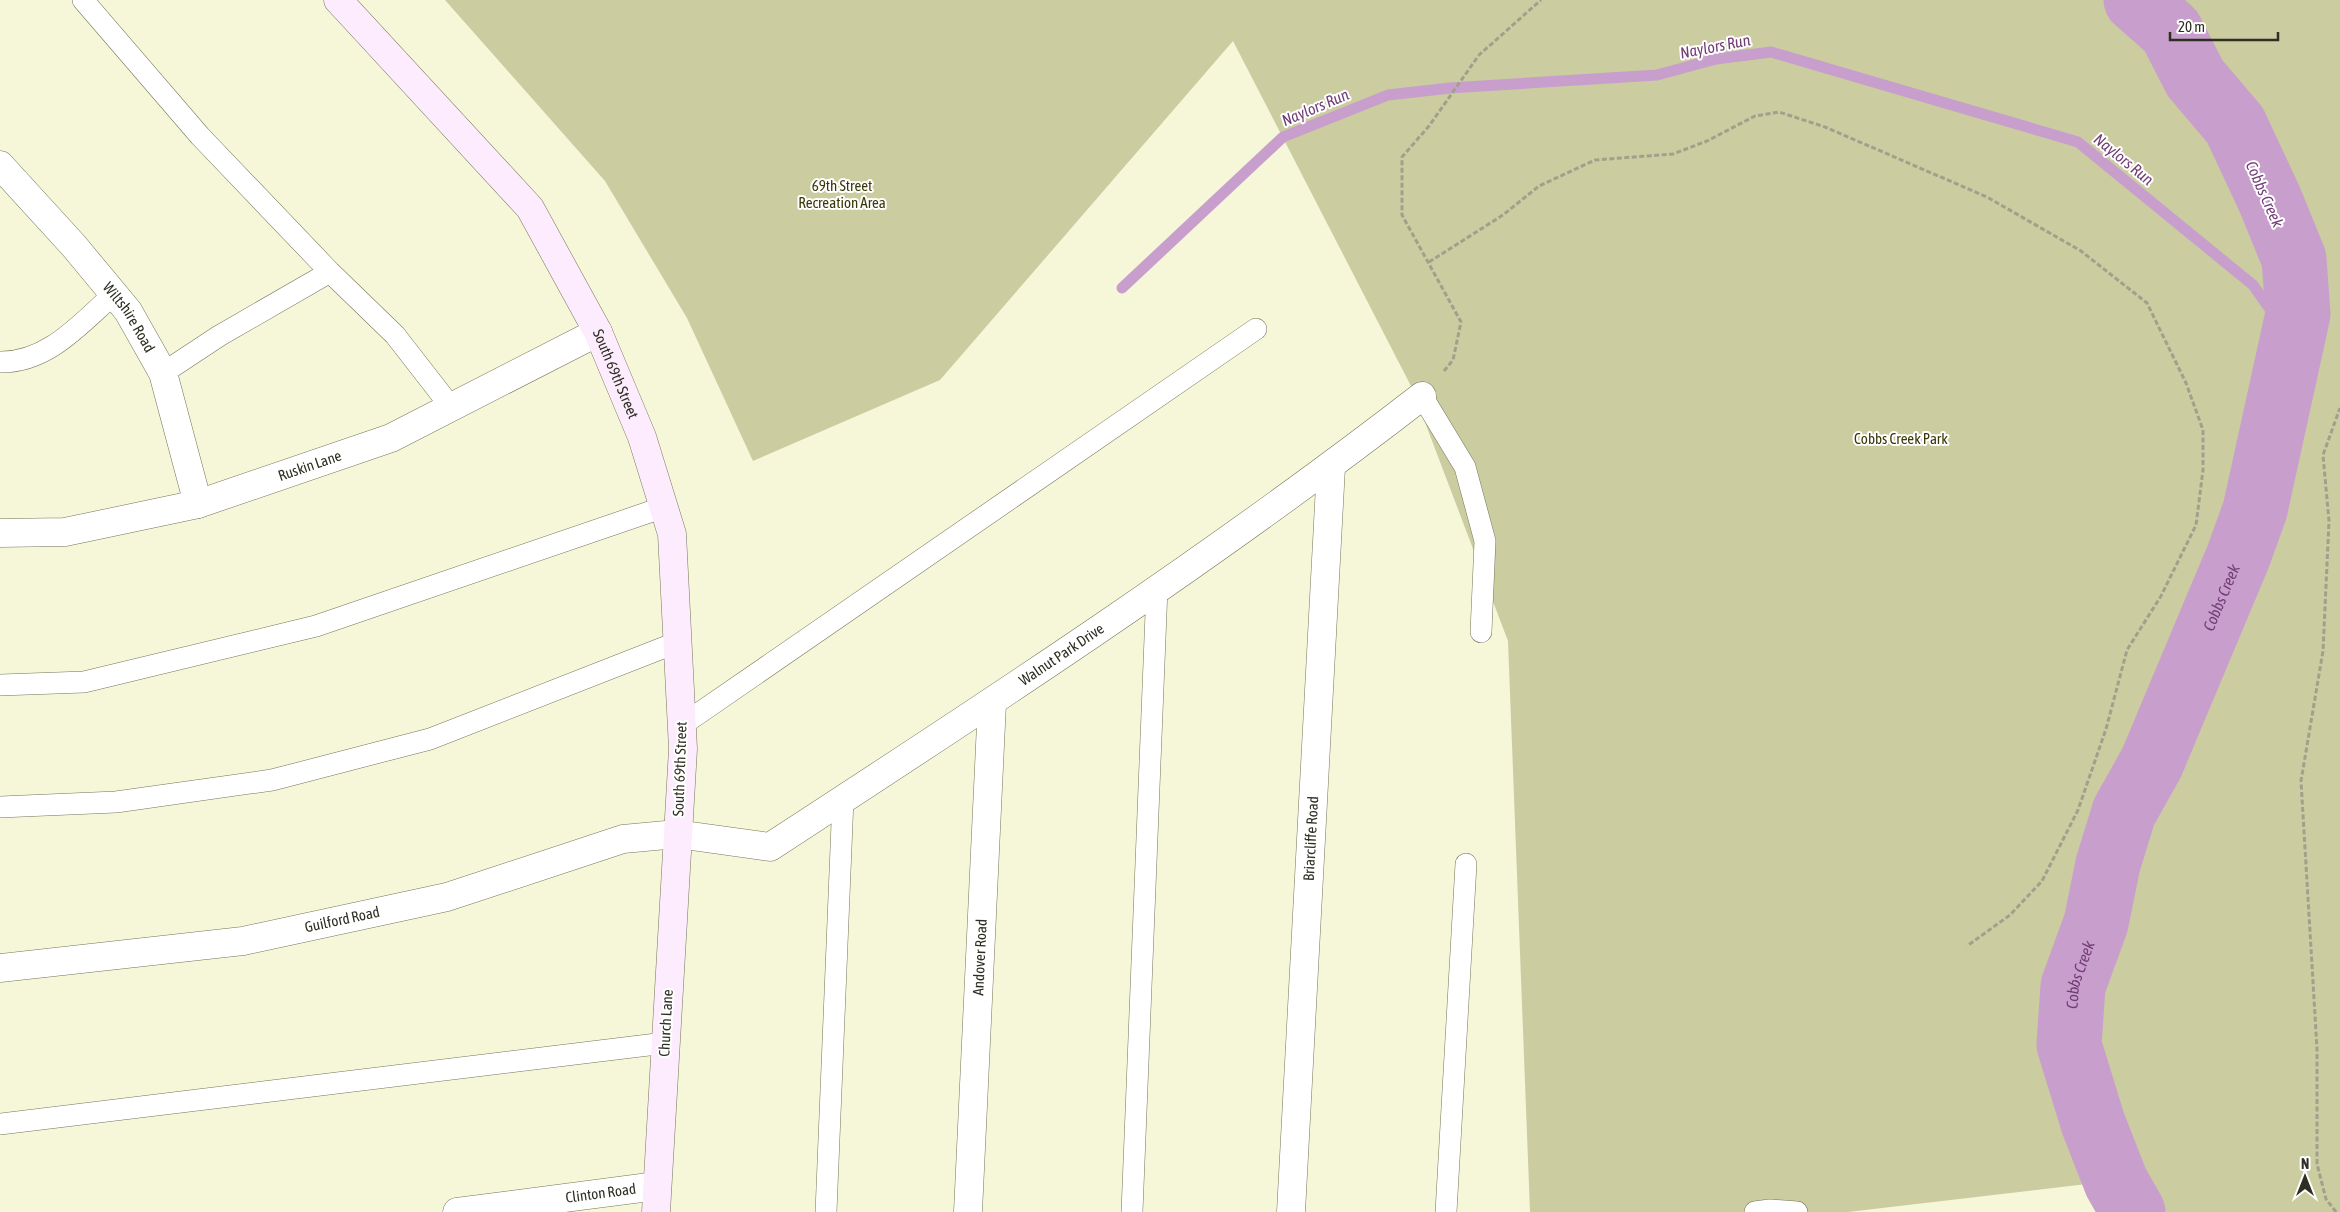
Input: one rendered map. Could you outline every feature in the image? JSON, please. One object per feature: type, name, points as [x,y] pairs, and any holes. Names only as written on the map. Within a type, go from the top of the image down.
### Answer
[{"type":"main road","name":"South 69th Street","points":[[338,0],[530,208],[598,332],[642,437],[672,534],[683,749],[677,834]]},
{"type":"main road","name":"Church Lane","points":[[656,1199],[677,834]]},
{"type":"street","name":"Wiltshire Road","points":[[0,165],[74,246],[128,311],[163,373],[198,504]]},
{"type":"street","name":"Ruskin Lane","points":[[0,533],[65,532],[198,504],[391,438],[598,332]]},
{"type":"street","name":"Walnut Park Drive","points":[[677,834],[770,847],[992,703],[1331,467],[1422,396]]},
{"type":"street","name":"Briarcliffe Road","points":[[1292,1212],[1331,467]]},
{"type":"street","name":"Andover Road","points":[[968,1212],[992,703]]},
{"type":"street","name":"Guilford Road","points":[[0,968],[243,941],[447,897],[622,839],[677,834]]},
{"type":"street","name":"Clinton Road","points":[[457,1212],[656,1199]]},
{"type":"lane","points":[[83,0],[200,136],[330,272],[395,335],[451,407]]},
{"type":"lane","points":[[163,373],[218,336],[330,272]]},
{"type":"lane","points":[[0,362],[10,362],[42,354],[60,342],[114,294]]},
{"type":"lane","points":[[682,725],[1256,329]]},
{"type":"lane","points":[[1422,396],[1465,467],[1485,541],[1481,632]]},
{"type":"lane","points":[[0,685],[84,682],[316,626],[664,507]]},
{"type":"lane","points":[[1132,1212],[1157,588]]},
{"type":"lane","points":[[0,807],[116,802],[272,780],[430,739],[678,642]]},
{"type":"lane","points":[[826,1212],[843,799]]},
{"type":"lane","points":[[1446,1212],[1466,864]]},
{"type":"lane","points":[[0,1124],[665,1043]]},
{"type":"lane","points":[[1755,1212],[1770,1210],[1797,1212]]},
{"type":"path","points":[[1422,396],[1454,360],[1461,322],[1402,215],[1402,157],[1429,126],[1479,55],[1541,0]]},
{"type":"path","points":[[1429,262],[1503,215],[1539,186],[1594,160],[1673,154],[1707,141],[1755,116],[1779,112],[1825,127],[1988,197],[2081,250],[2146,303],[2186,383],[2203,430],[2203,470],[2196,525],[2161,596],[2127,650],[2106,730],[2078,810],[2042,880],[2010,915],[1967,946]]},
{"type":"path","points":[[2336,1212],[2326,1199],[2316,1164],[2317,1049],[2301,781],[2323,651],[2328,521],[2323,455],[2340,408]]},
{"type":"green space","name":"Cobbs Creek Park","points":[[445,0],[2340,0],[2340,1212],[2106,1212],[2095,1183],[1848,1212],[1530,1212],[1508,641],[1412,388],[1233,41],[940,380],[753,461],[687,318],[605,181]]},
{"type":"waterway","name":"Cobbs Creek","points":[[2133,1212],[2116,1182],[2093,1123],[2069,1045],[2073,986],[2096,923],[2108,864],[2124,812],[2152,762],[2238,557],[2255,510],[2298,314],[2294,259],[2270,200],[2235,125],[2195,78],[2171,31],[2136,0]]},
{"type":"waterway","name":"Naylors Run","points":[[1122,288],[1283,137],[1388,95],[1450,88],[1657,75],[1716,59],[1771,52],[2078,142],[2253,285],[2291,339]]},
{"type":"park label","name":"69th Street Recreation Area","points":[[842,194]]}]
